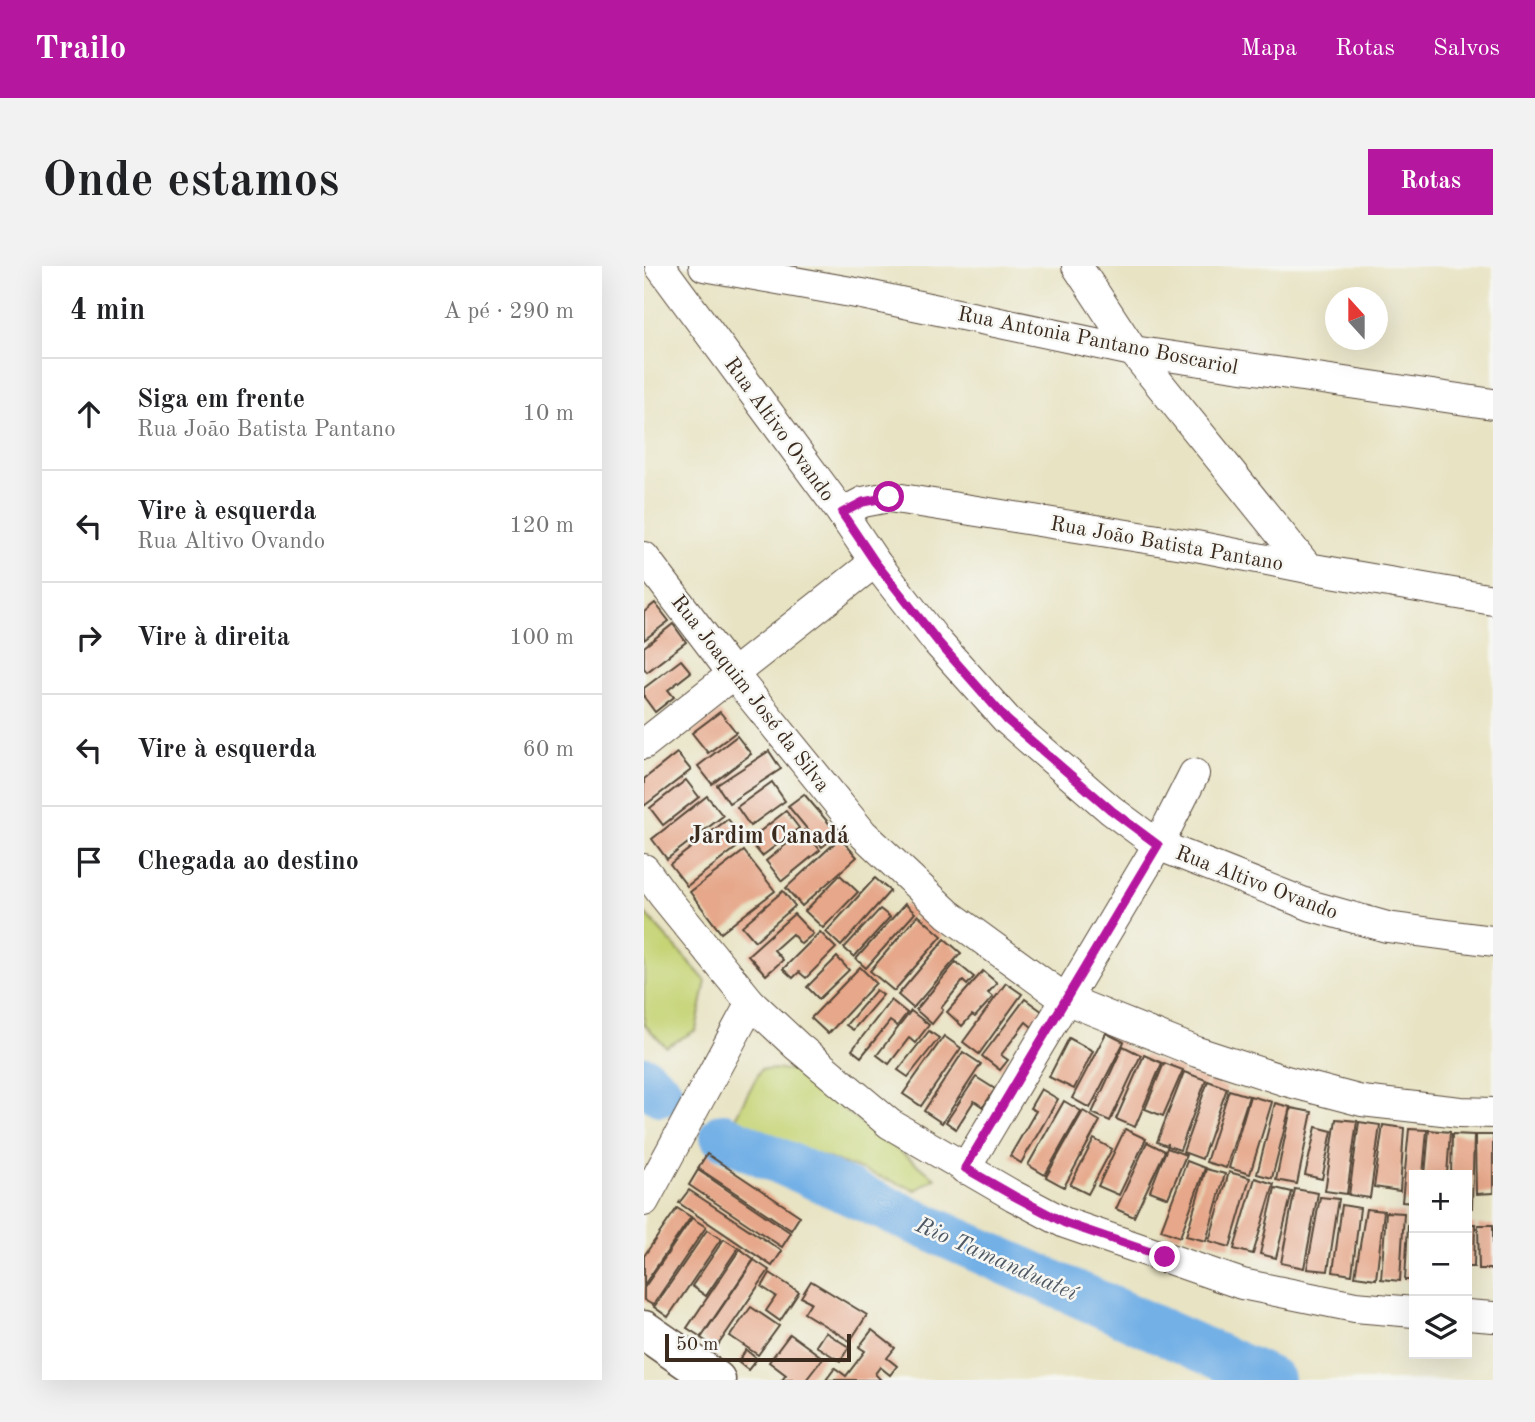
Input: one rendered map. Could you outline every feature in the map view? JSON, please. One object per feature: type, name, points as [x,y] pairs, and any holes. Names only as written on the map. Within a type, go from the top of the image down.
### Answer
[{"type":"main road","points":[[644,1330],[716,1380]]},
{"type":"street","name":"Rua Altivo Ovando","points":[[660,266],[875,562],[939,643],[1007,720],[1111,810],[1158,845],[1312,906],[1387,927],[1493,941]]},
{"type":"street","name":"Rua Antonia Pantano Boscariol","points":[[704,266],[862,294],[1133,351],[1493,404]]},
{"type":"street","points":[[1077,266],[1133,351],[1308,568]]},
{"type":"street","name":"Rua João Batista Pantano","points":[[842,513],[863,502],[889,497],[1196,546],[1493,600]]},
{"type":"street","name":"Rua Joaquim José da Silva","points":[[644,557],[733,674],[863,834],[948,914],[1065,999],[1197,1052],[1286,1081],[1362,1101],[1493,1113]]},
{"type":"street","points":[[644,744],[875,562]]},
{"type":"street","points":[[965,1168],[1158,845],[1194,774]]},
{"type":"street","points":[[644,869],[751,1003],[890,1125],[1065,1223],[1242,1284],[1354,1307],[1409,1312]]},
{"type":"street","points":[[644,1201],[751,1003]]},
{"type":"street","points":[[1472,1315],[1493,1317]]},
{"type":"green space","points":[[644,912],[706,981],[696,1030],[666,1047],[644,1024]]},
{"type":"green space","points":[[761,1069],[791,1070],[935,1178],[916,1190],[732,1123]]},
{"type":"building","points":[[655,603],[669,621],[644,640],[644,612]]},
{"type":"building","points":[[673,624],[686,642],[647,672],[644,668],[644,647]]},
{"type":"building","points":[[681,660],[691,672],[668,690],[674,697],[655,712],[644,697],[644,688]]},
{"type":"building","points":[[720,712],[736,732],[708,753],[692,733]]},
{"type":"building","points":[[737,736],[751,754],[712,784],[698,766]]},
{"type":"building","points":[[769,751],[781,769],[729,803],[717,785]]},
{"type":"building","points":[[677,753],[691,770],[644,806],[644,779]]},
{"type":"building","points":[[686,780],[699,797],[663,825],[650,808]]},
{"type":"building","points":[[772,782],[785,801],[750,826],[737,807]]},
{"type":"building","points":[[804,794],[838,834],[822,847],[788,806]]},
{"type":"building","points":[[707,796],[723,816],[667,859],[652,839]]},
{"type":"building","points":[[786,811],[799,828],[762,856],[749,840]]},
{"type":"building","points":[[728,819],[745,841],[687,886],[670,864]]},
{"type":"building","points":[[804,830],[820,850],[782,881],[766,861]]},
{"type":"building","points":[[840,838],[857,857],[802,906],[786,888]]},
{"type":"building","points":[[744,851],[775,891],[721,933],[690,892]]},
{"type":"building","points":[[840,875],[858,892],[823,928],[805,911]]},
{"type":"building","points":[[875,878],[890,891],[841,946],[826,932]]},
{"type":"building","points":[[783,891],[795,906],[755,941],[742,926]]},
{"type":"building","points":[[905,904],[915,913],[866,968],[856,959]]},
{"type":"building","points":[[880,909],[890,917],[854,957],[844,948]]},
{"type":"building","points":[[794,914],[813,934],[801,944],[792,934],[774,950],[783,960],[766,975],[748,955]]},
{"type":"building","points":[[918,915],[942,936],[894,991],[870,971]]},
{"type":"building","points":[[820,932],[836,948],[806,978],[799,972],[793,978],[783,969]]},
{"type":"building","points":[[945,939],[961,953],[913,1008],[898,995]]},
{"type":"building","points":[[837,957],[849,970],[819,999],[807,987]]},
{"type":"building","points":[[956,962],[974,977],[967,985],[963,981],[932,1024],[916,1010]]},
{"type":"building","points":[[860,967],[876,983],[828,1034],[811,1018]]},
{"type":"building","points":[[983,971],[997,983],[988,993],[993,997],[975,1017],[972,1015],[962,1026],[947,1012]]},
{"type":"building","points":[[1006,983],[1022,994],[979,1054],[963,1042]]},
{"type":"building","points":[[876,990],[883,995],[853,1030],[846,1025]]},
{"type":"building","points":[[1025,999],[1043,1012],[1032,1027],[1026,1022],[1001,1055],[1008,1060],[1000,1070],[982,1056]]},
{"type":"building","points":[[891,1000],[907,1013],[897,1026],[890,1021],[861,1057],[852,1050]]},
{"type":"building","points":[[911,1011],[929,1025],[915,1043],[909,1038],[889,1064],[877,1055]]},
{"type":"building","points":[[929,1031],[939,1038],[908,1077],[898,1070]]},
{"type":"building","points":[[1106,1033],[1124,1042],[1090,1108],[1072,1098]]},
{"type":"building","points":[[944,1036],[961,1048],[921,1106],[903,1094]]},
{"type":"building","points":[[1069,1038],[1093,1051],[1074,1089],[1049,1077]]},
{"type":"building","points":[[1123,1046],[1141,1055],[1110,1121],[1092,1113]]},
{"type":"building","points":[[963,1052],[981,1064],[942,1123],[924,1111]]},
{"type":"building","points":[[1144,1055],[1162,1063],[1135,1127],[1116,1119]]},
{"type":"building","points":[[1164,1063],[1183,1070],[1163,1116],[1145,1109]]},
{"type":"building","points":[[1184,1072],[1206,1080],[1180,1150],[1168,1146],[1168,1143],[1167,1146],[1157,1142]]},
{"type":"building","points":[[976,1077],[995,1089],[983,1107],[974,1101],[956,1129],[946,1122]]},
{"type":"building","points":[[1208,1081],[1227,1088],[1202,1159],[1183,1152]]},
{"type":"building","points":[[1041,1089],[1058,1099],[1021,1163],[1010,1156],[1036,1111],[1030,1108]]},
{"type":"building","points":[[1229,1090],[1249,1096],[1226,1168],[1206,1162]]},
{"type":"building","points":[[1250,1096],[1272,1102],[1250,1174],[1229,1168]]},
{"type":"building","points":[[1064,1101],[1081,1111],[1045,1175],[1028,1165]]},
{"type":"building","points":[[1275,1103],[1290,1107],[1272,1178],[1257,1174]]},
{"type":"building","points":[[1291,1108],[1312,1112],[1297,1184],[1276,1180]]},
{"type":"building","points":[[1083,1111],[1100,1121],[1064,1187],[1046,1177]]},
{"type":"building","points":[[1336,1119],[1357,1121],[1347,1194],[1325,1191]]},
{"type":"building","points":[[1359,1122],[1380,1125],[1370,1198],[1349,1195]]},
{"type":"building","points":[[1383,1125],[1404,1128],[1400,1191],[1374,1187]]},
{"type":"building","points":[[1316,1127],[1332,1131],[1322,1179],[1305,1175]]},
{"type":"building","points":[[1125,1129],[1146,1139],[1119,1195],[1098,1186]]},
{"type":"building","points":[[1409,1129],[1427,1130],[1423,1170],[1409,1170],[1409,1203],[1402,1202]]},
{"type":"building","points":[[1429,1130],[1450,1132],[1447,1170],[1425,1170]]},
{"type":"building","points":[[1452,1134],[1474,1135],[1472,1208],[1472,1170],[1451,1170]]},
{"type":"building","points":[[1475,1135],[1493,1135],[1493,1193],[1476,1194]]},
{"type":"building","points":[[1094,1139],[1112,1149],[1088,1194],[1070,1185]]},
{"type":"building","points":[[1147,1142],[1165,1151],[1134,1217],[1116,1209]]},
{"type":"building","points":[[1167,1148],[1186,1155],[1168,1198],[1150,1191]]},
{"type":"building","points":[[707,1154],[800,1216],[791,1230],[698,1168]]},
{"type":"building","points":[[1187,1161],[1205,1168],[1180,1237],[1161,1230]]},
{"type":"building","points":[[1206,1169],[1225,1174],[1206,1241],[1186,1236]]},
{"type":"building","points":[[698,1170],[791,1233],[782,1247],[689,1185]]},
{"type":"building","points":[[1229,1172],[1250,1178],[1230,1247],[1209,1241]]},
{"type":"building","points":[[1255,1178],[1274,1184],[1253,1254],[1234,1249]]},
{"type":"building","points":[[1275,1188],[1292,1192],[1276,1258],[1260,1254]]},
{"type":"building","points":[[1295,1189],[1318,1193],[1304,1268],[1281,1263]]},
{"type":"building","points":[[689,1190],[782,1251],[772,1266],[679,1203]]},
{"type":"building","points":[[1320,1197],[1339,1199],[1328,1271],[1307,1269]]},
{"type":"building","points":[[1342,1205],[1360,1208],[1352,1275],[1333,1272]]},
{"type":"building","points":[[677,1208],[691,1217],[644,1285],[644,1256]]},
{"type":"building","points":[[1366,1209],[1384,1211],[1376,1279],[1355,1276]]},
{"type":"building","points":[[1386,1212],[1404,1213],[1400,1281],[1381,1279]]},
{"type":"building","points":[[692,1218],[706,1227],[653,1305],[644,1300],[644,1288]]},
{"type":"building","points":[[1472,1224],[1475,1224],[1472,1267]]},
{"type":"building","points":[[1408,1225],[1409,1280],[1405,1280]]},
{"type":"building","points":[[1478,1225],[1493,1225],[1493,1269],[1479,1269]]},
{"type":"building","points":[[707,1230],[721,1239],[668,1317],[654,1307]]},
{"type":"building","points":[[724,1239],[738,1248],[706,1296],[692,1286]]},
{"type":"building","points":[[740,1249],[754,1259],[701,1337],[687,1328]]},
{"type":"building","points":[[754,1260],[769,1270],[716,1348],[701,1338]]},
{"type":"building","points":[[770,1273],[799,1292],[780,1321],[766,1311],[776,1296],[762,1287]]},
{"type":"building","points":[[811,1281],[867,1315],[850,1341],[804,1313],[811,1302],[801,1297]]},
{"type":"building","points":[[751,1307],[779,1326],[758,1355],[730,1336]]},
{"type":"building","points":[[872,1330],[895,1348],[887,1358],[897,1366],[890,1375],[880,1367],[875,1374],[881,1380],[826,1380],[835,1368],[846,1376],[865,1351],[859,1347]]},
{"type":"building","points":[[825,1332],[849,1347],[840,1361],[816,1346]]},
{"type":"building","points":[[790,1334],[823,1358],[806,1380],[782,1380],[786,1375],[769,1362]]},
{"type":"building","points":[[746,1350],[757,1359],[748,1370],[738,1362]]},
{"type":"waterway","name":"Rio Tamanduateí","points":[[644,1079],[660,1093]]},
{"type":"waterway","name":"Rio Tamanduateí","points":[[723,1136],[1271,1380]]},
{"type":"district","name":"Jardim Canadá","points":[[769,835]]},
{"type":"route","points":[[889,497],[863,502],[842,513],[875,562],[939,643],[1007,720],[1111,810],[1158,845],[965,1168],[1065,1223],[1165,1257]]}]
